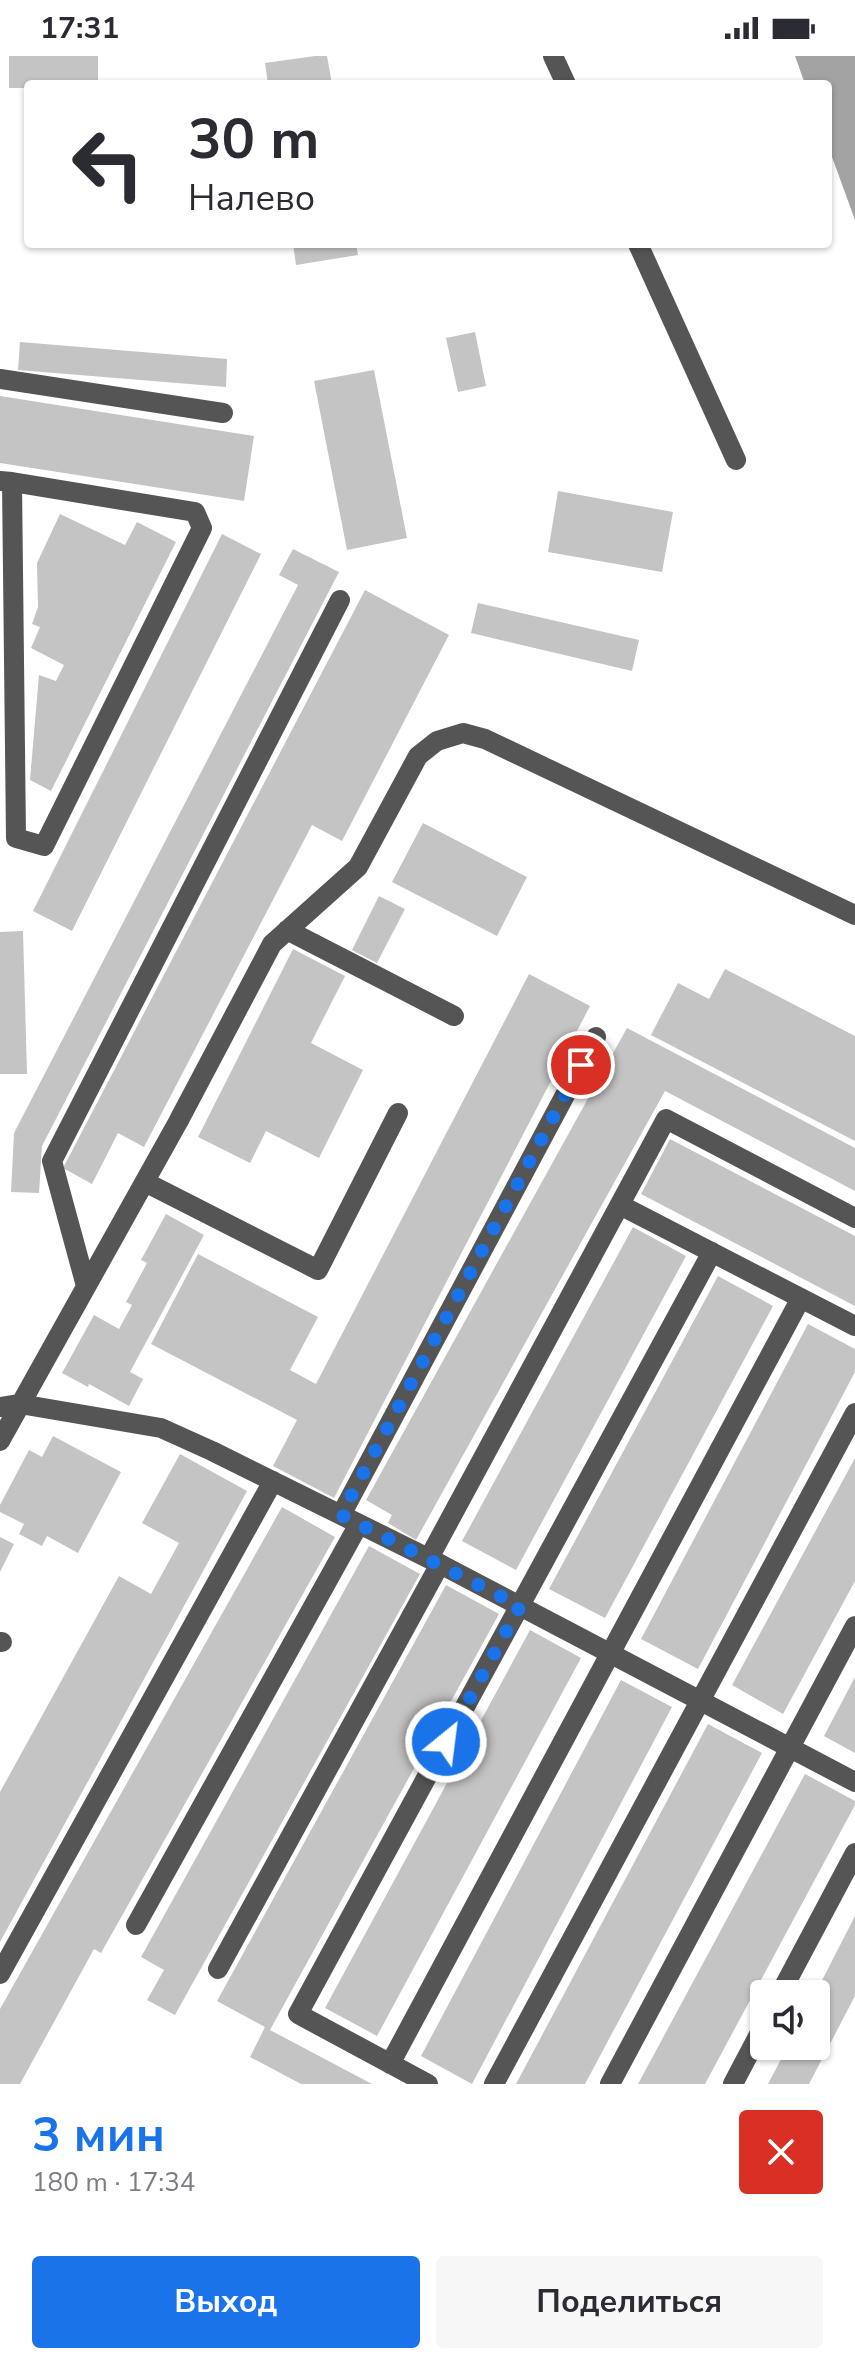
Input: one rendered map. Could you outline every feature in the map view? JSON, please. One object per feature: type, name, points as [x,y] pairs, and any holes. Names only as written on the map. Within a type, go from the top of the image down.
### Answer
[{"type":"lane","points":[[553,56],[564,80]]},
{"type":"lane","points":[[640,248],[736,460]]},
{"type":"lane","points":[[0,379],[223,413]]},
{"type":"lane","points":[[6,481],[195,512],[202,528],[44,846],[16,838],[6,481]]},
{"type":"lane","points":[[86,1286],[52,1161],[340,600]]},
{"type":"lane","points":[[0,1441],[10,1406],[86,1286],[145,1182],[272,944],[358,867],[418,756],[437,741],[463,733],[485,739],[855,915]]},
{"type":"lane","points":[[287,930],[454,1016]]},
{"type":"lane","points":[[136,1925],[350,1519],[596,1037]]},
{"type":"lane","points":[[145,1182],[318,1270],[398,1113]]},
{"type":"lane","points":[[218,1969],[666,1119],[855,1218]]},
{"type":"lane","points":[[620,1205],[855,1326]]},
{"type":"lane","points":[[428,2084],[298,2014],[712,1252]]},
{"type":"lane","points":[[390,2064],[801,1298]]},
{"type":"lane","points":[[10,1406],[161,1428],[434,1561],[855,1782]]},
{"type":"lane","points":[[494,2084],[855,1413]]},
{"type":"lane","points":[[0,1974],[273,1481]]},
{"type":"lane","points":[[610,2084],[855,1626]]},
{"type":"lane","points":[[787,1980],[855,1853]]},
{"type":"lane","points":[[733,2084],[750,2052]]},
{"type":"shaded area","points":[[795,56],[855,56],[855,220],[832,157],[832,80],[804,80]]},
{"type":"building","points":[[9,56],[98,56],[98,80],[24,80],[24,88],[9,88]]},
{"type":"building","points":[[327,56],[331,80],[267,80],[265,63]]},
{"type":"building","points":[[294,248],[357,248],[358,255],[296,265]]},
{"type":"building","points":[[475,332],[486,386],[458,392],[446,338]]},
{"type":"building","points":[[20,342],[227,359],[226,387],[18,370]]},
{"type":"building","points":[[374,370],[407,538],[347,550],[314,381]]},
{"type":"building","points":[[0,396],[254,436],[244,501],[0,463]]},
{"type":"building","points":[[558,491],[673,512],[662,572],[548,552]]},
{"type":"building","points":[[60,514],[125,545],[137,522],[176,542],[51,791],[30,780],[39,675],[56,681],[64,665],[31,648],[40,627],[32,624],[38,607],[37,563]]},
{"type":"building","points":[[222,534],[261,554],[72,931],[33,911]]},
{"type":"building","points":[[293,549],[339,572],[42,1146],[39,1193],[11,1192],[14,1133],[298,585],[279,575]]},
{"type":"building","points":[[365,590],[449,635],[342,841],[312,825],[144,1147],[118,1133],[92,1184],[63,1168]]},
{"type":"building","points":[[478,603],[639,640],[632,671],[471,633]]},
{"type":"building","points":[[423,823],[527,877],[497,936],[392,882]]},
{"type":"building","points":[[379,896],[405,909],[377,963],[352,950]]},
{"type":"building","points":[[23,931],[27,1074],[0,1074],[0,932]]},
{"type":"building","points":[[293,949],[345,976],[311,1043],[363,1070],[319,1158],[266,1131],[250,1163],[198,1137]]},
{"type":"building","points":[[725,969],[855,1036],[855,1141],[651,1035],[678,983],[709,999]]},
{"type":"building","points":[[529,974],[590,1006],[334,1498],[273,1466],[297,1420],[151,1344],[198,1254],[318,1317],[290,1370],[316,1384]]},
{"type":"building","points":[[627,1028],[855,1148],[855,1191],[665,1091],[416,1540],[388,1523],[392,1515],[366,1500]]},
{"type":"building","points":[[670,1139],[855,1236],[855,1306],[641,1194]]},
{"type":"building","points":[[166,1214],[204,1235],[130,1372],[143,1379],[129,1406],[62,1373],[94,1315],[119,1329],[132,1305],[126,1302],[147,1263],[141,1260]]},
{"type":"building","points":[[633,1227],[686,1256],[516,1570],[462,1541]]},
{"type":"building","points":[[718,1276],[773,1306],[605,1618],[549,1589]]},
{"type":"building","points":[[808,1324],[855,1349],[855,1372],[698,1669],[641,1639]]},
{"type":"building","points":[[53,1436],[121,1472],[78,1553],[47,1536],[42,1546],[19,1534],[24,1524],[0,1512],[0,1505],[29,1450],[42,1457]]},
{"type":"building","points":[[180,1454],[247,1491],[0,1942],[0,1792],[119,1576],[151,1594],[179,1543],[142,1523]]},
{"type":"building","points":[[855,1458],[855,1581],[783,1714],[732,1685]]},
{"type":"building","points":[[282,1507],[335,1537],[101,1953],[94,1949],[20,2084],[0,2084],[0,2009]]},
{"type":"building","points":[[0,1537],[14,1544],[0,1572]]},
{"type":"building","points":[[369,1546],[420,1574],[175,2015],[147,2000],[164,1970],[141,1957]]},
{"type":"building","points":[[446,1585],[499,1614],[270,2030],[372,2084],[301,2084],[250,2057],[265,2027],[217,2001]]},
{"type":"building","points":[[530,1630],[581,1658],[377,2036],[325,2008]]},
{"type":"building","points":[[855,1677],[855,1753],[824,1736]]},
{"type":"building","points":[[621,1680],[672,1707],[472,2084],[421,2056]]},
{"type":"building","points":[[708,1724],[762,1753],[585,2084],[516,2084]]},
{"type":"building","points":[[805,1774],[855,1801],[761,1980],[750,1980],[750,2000],[705,2084],[638,2084]]},
{"type":"building","points":[[855,1916],[855,1996],[830,2044],[830,1980],[822,1980]]},
{"type":"building","points":[[781,2060],[822,2060],[809,2084],[768,2084]]},
{"type":"route","points":[[446,1742],[520,1606],[341,1515],[581,1065]]}]
